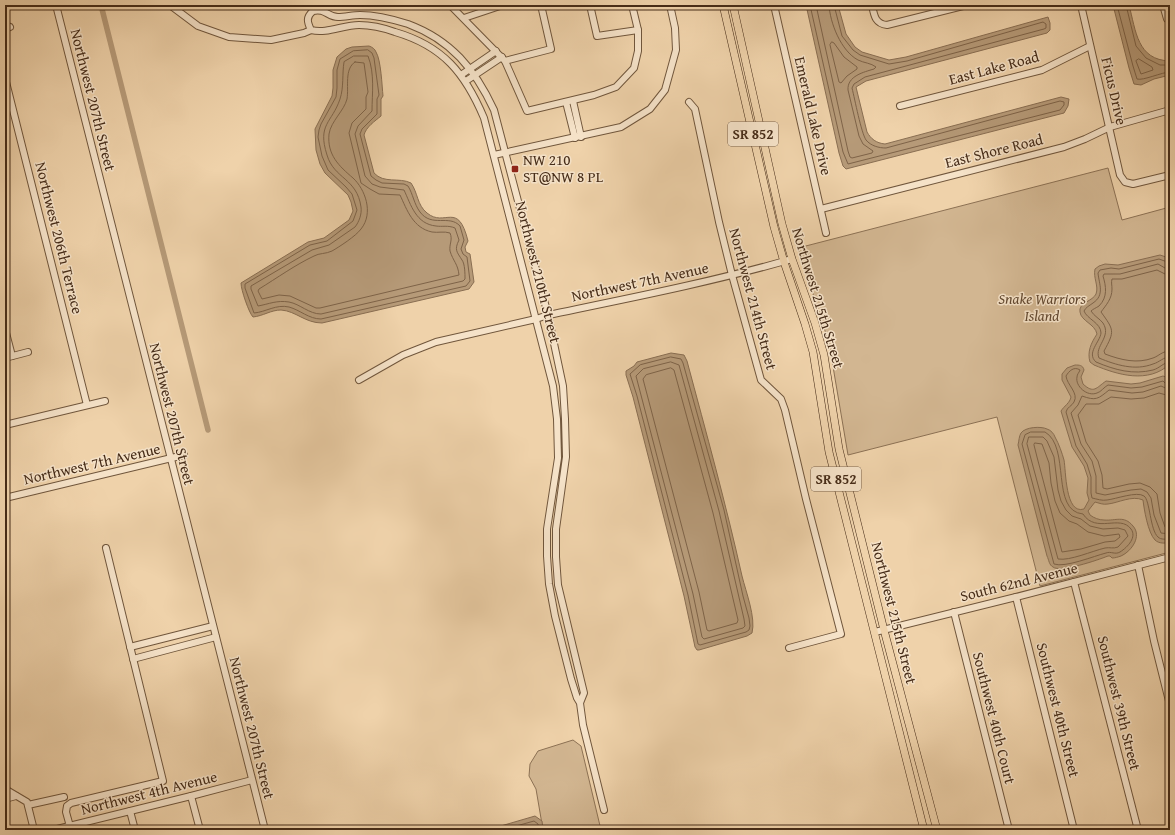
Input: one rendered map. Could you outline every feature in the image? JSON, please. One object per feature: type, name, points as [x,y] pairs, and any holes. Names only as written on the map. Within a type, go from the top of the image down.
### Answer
[{"type":"main road","name":"Northwest 215th Street","points":[[723,5],[774,227],[784,262],[806,324],[813,352],[829,452],[924,830]]},
{"type":"main road","name":"Northwest 215th Street","points":[[733,5],[782,224],[792,260],[815,323],[824,355],[839,449],[884,630],[937,830]]},
{"type":"main road","points":[[921,816],[933,813]]},
{"type":"street","name":"Northwest 207th Street","points":[[56,5],[171,458],[175,480],[265,830]]},
{"type":"street","points":[[170,5],[198,26],[229,37],[271,40],[304,33],[311,30]]},
{"type":"street","points":[[464,18],[503,5]]},
{"type":"street","points":[[466,81],[503,59],[551,49],[541,5]]},
{"type":"street","points":[[590,5],[597,36],[638,30]]},
{"type":"street","points":[[455,6],[452,7],[503,59],[527,111],[573,101],[616,87],[634,68],[638,51],[638,30],[632,5]]},
{"type":"street","points":[[494,155],[620,128],[650,109],[665,90],[676,50],[675,28],[670,5]]},
{"type":"street","name":"Emerald Lake Drive","points":[[774,5],[826,233]]},
{"type":"street","points":[[872,5],[876,20],[881,25],[887,25],[967,5]]},
{"type":"street","name":"Ficus Drive","points":[[1081,5],[1120,175],[1125,182],[1133,184],[1170,175]]},
{"type":"street","points":[[1163,5],[1167,19],[1170,22]]},
{"type":"street","name":"Northwest 210th Street","points":[[580,703],[576,698],[571,679],[555,616],[549,584],[547,556],[548,529],[558,458],[557,419],[553,386],[484,118],[475,96],[466,81],[444,57],[432,48],[410,36],[390,30],[359,25],[326,31],[311,30],[307,24],[307,18],[313,11],[323,10],[336,17],[360,15],[380,17],[398,21],[422,30],[454,50],[475,75],[484,89],[494,110],[548,315],[563,386],[566,419],[566,458],[556,529],[558,585],[584,693],[580,703],[583,725],[604,810]]},
{"type":"street","name":"East Lake Road","points":[[900,106],[1042,70],[1090,46]]},
{"type":"street","points":[[461,75],[496,51]]},
{"type":"street","name":"Northwest 206th Terrace","points":[[5,78],[74,346],[87,405]]},
{"type":"street","points":[[573,101],[581,137]]},
{"type":"street","points":[[566,102],[574,138]]},
{"type":"street","name":"Northwest 214th Street","points":[[689,102],[695,109],[719,222],[761,380],[782,399],[841,634],[789,648]]},
{"type":"street","name":"East Shore Road","points":[[821,209],[1064,146],[1085,139],[1110,127],[1170,110]]},
{"type":"street","name":"Northwest 7th Avenue","points":[[359,380],[403,355],[436,342],[792,260]]},
{"type":"street","points":[[5,329],[12,356]]},
{"type":"street","points":[[5,358],[28,352]]},
{"type":"street","points":[[5,425],[105,401]]},
{"type":"street","name":"Northwest 7th Avenue","points":[[5,498],[184,455]]},
{"type":"street","points":[[70,828],[66,812],[67,806],[71,803],[163,781],[106,548]]},
{"type":"street","name":"South 62nd Avenue","points":[[875,632],[1170,557]]},
{"type":"street","points":[[1138,565],[1154,641],[1170,705]]},
{"type":"street","name":"Southwest 39th Street","points":[[1074,582],[1138,830]]},
{"type":"street","name":"Southwest 40th Street","points":[[1016,597],[1074,830]]},
{"type":"street","name":"Southwest 40th Court","points":[[954,612],[1009,830]]},
{"type":"street","points":[[130,647],[213,626]]},
{"type":"street","points":[[133,659],[216,637]]},
{"type":"street","points":[[166,638],[169,649]]},
{"type":"street","points":[[153,641],[156,653]]},
{"type":"street","name":"Northwest 4th Avenue","points":[[53,830],[70,828],[252,780]]},
{"type":"street","points":[[5,789],[27,802],[34,827]]},
{"type":"street","points":[[5,799],[16,796]]},
{"type":"street","points":[[191,796],[200,830]]},
{"type":"street","points":[[28,806],[64,797]]},
{"type":"street","points":[[130,811],[135,830]]},
{"type":"green space","name":"Snake Warriors Island","points":[[1108,168],[1122,220],[1170,207],[1170,552],[1040,586],[997,417],[848,455],[829,343],[798,248]]},
{"type":"green space","points":[[573,740],[581,746],[601,830],[543,830],[536,789],[529,776],[530,764],[538,751]]},
{"type":"water","points":[[806,5],[838,5],[846,34],[855,47],[862,52],[889,60],[906,57],[1048,17],[1050,30],[1047,33],[866,81],[856,87],[867,132],[876,142],[885,144],[1061,97],[1069,99],[1068,106],[1064,113],[846,169],[843,166],[839,153]]},
{"type":"water","points":[[1113,5],[1129,5],[1136,34],[1144,50],[1159,59],[1170,61],[1170,75],[1154,79],[1141,85],[1134,84]]},
{"type":"water","points":[[369,46],[376,51],[378,56],[383,96],[381,99],[381,116],[369,127],[364,135],[374,173],[382,178],[402,180],[411,183],[419,203],[427,213],[434,217],[450,217],[460,221],[468,241],[465,247],[466,252],[470,254],[474,282],[469,289],[322,323],[311,321],[291,312],[281,310],[253,317],[249,311],[242,291],[241,283],[308,242],[324,238],[349,220],[353,211],[348,195],[325,173],[320,164],[316,150],[315,129],[332,96],[333,70],[337,57],[346,49],[352,47]]},
{"type":"water","points":[[1160,255],[1166,257],[1170,261],[1170,364],[1152,374],[1143,376],[1133,376],[1113,372],[1094,365],[1090,362],[1089,351],[1097,334],[1094,328],[1083,318],[1080,309],[1083,304],[1096,294],[1097,288],[1095,269],[1105,264],[1118,265]]},
{"type":"water","points":[[671,353],[684,355],[687,361],[723,495],[753,620],[752,633],[747,636],[699,650],[695,647],[684,596],[626,375],[626,371],[637,362]]},
{"type":"water","points":[[1075,365],[1083,367],[1084,370],[1081,377],[1083,384],[1090,389],[1097,388],[1106,381],[1131,384],[1140,383],[1163,376],[1166,377],[1170,388],[1170,543],[1158,542],[1153,537],[1147,521],[1143,500],[1134,498],[1106,504],[1095,502],[1088,511],[1090,515],[1100,520],[1120,519],[1130,523],[1133,526],[1136,530],[1136,539],[1132,547],[1125,554],[1115,558],[1108,556],[1071,567],[1057,568],[1051,565],[1047,556],[1018,445],[1020,434],[1026,429],[1044,428],[1051,431],[1058,443],[1064,460],[1066,481],[1070,499],[1073,505],[1078,509],[1084,509],[1089,500],[1087,493],[1088,478],[1084,466],[1072,447],[1061,411],[1071,397],[1062,380],[1062,374],[1067,368]]},
{"type":"water","points":[[535,816],[542,821],[543,830],[473,830],[494,828]]},
{"type":"waterway","points":[[101,5],[208,430]]},
{"type":"place","name":"NW 210 ST@NW 8 PL","points":[[515,169]]}]
